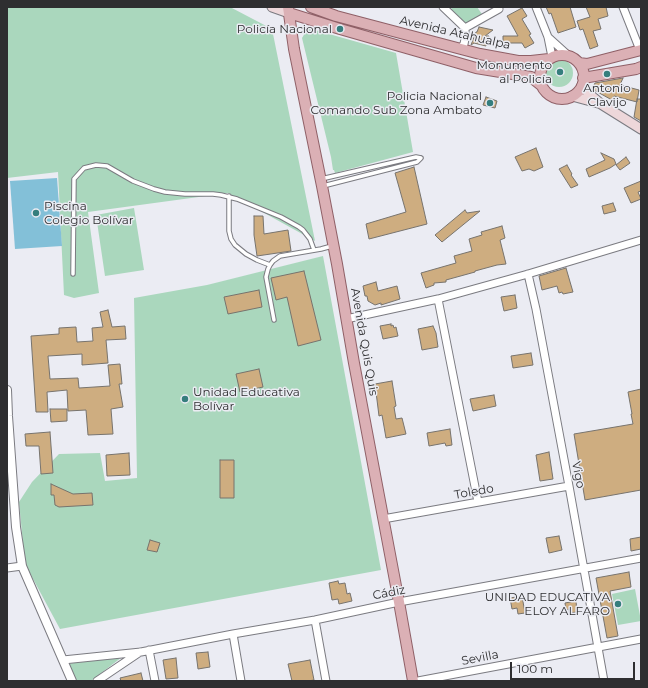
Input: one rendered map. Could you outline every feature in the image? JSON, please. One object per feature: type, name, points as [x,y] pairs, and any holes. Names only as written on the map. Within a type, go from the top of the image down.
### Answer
[{"type":"main road","points":[[272,7],[288,10],[340,29],[476,68],[531,77],[542,85]]},
{"type":"main road","name":"Avenida Atahualpa","points":[[311,7],[336,16],[480,54],[518,61],[531,61],[550,58]]},
{"type":"main road","name":"Avenida Quis Quis","points":[[288,10],[294,48],[322,183],[413,681]]},
{"type":"main road","points":[[579,63],[587,64],[640,50]]},
{"type":"main road","points":[[641,67],[583,82],[578,92],[565,98],[551,96],[545,91],[540,78],[540,71],[550,58],[562,54],[574,58],[582,67],[583,82],[590,94],[601,104],[641,129]]},
{"type":"main road","points":[[572,96],[601,104]]},
{"type":"street","points":[[443,7],[465,28],[464,44],[460,49]]},
{"type":"street","points":[[536,7],[548,37],[550,58]]},
{"type":"street","points":[[623,7],[640,50]]},
{"type":"street","points":[[465,28],[499,9]]},
{"type":"street","points":[[548,37],[568,56]]},
{"type":"street","points":[[346,319],[438,299],[641,240]]},
{"type":"street","name":"Vigo","points":[[528,274],[536,309],[604,681]]},
{"type":"street","points":[[438,299],[478,502]]},
{"type":"street","points":[[7,390],[16,527],[22,566],[72,681]]},
{"type":"street","name":"Toledo","points":[[383,519],[569,486]]},
{"type":"street","name":"Cádiz","points":[[63,660],[141,652],[315,620],[399,602],[641,558]]},
{"type":"street","points":[[7,568],[22,566]]},
{"type":"street","points":[[315,620],[326,681]]},
{"type":"street","points":[[233,634],[241,681]]},
{"type":"street","name":"Sevilla","points":[[418,681],[641,639]]},
{"type":"street","points":[[149,650],[155,681]]},
{"type":"street","name":"Cádiz","points":[[97,681],[141,652]]},
{"type":"lane","points":[[416,157],[421,158],[417,162],[322,183],[416,157]]},
{"type":"lane","points":[[73,274],[74,178],[84,168],[96,165],[107,166],[133,180],[165,192],[230,196],[281,217],[299,227],[310,238],[314,250]]},
{"type":"lane","points":[[230,196],[229,231],[231,239],[235,245],[246,254],[256,260],[270,265]]},
{"type":"lane","points":[[274,320],[266,277],[268,269],[273,261],[280,256],[333,246]]},
{"type":"green space","points":[[7,7],[230,7],[272,29],[315,241],[228,193],[88,212],[99,293],[74,298],[64,295],[58,172],[7,178]]},
{"type":"green space","points":[[453,7],[477,7],[484,17],[468,28],[449,11]]},
{"type":"green space","points":[[308,28],[396,53],[413,152],[335,173],[333,170],[302,38]]},
{"type":"green space","points":[[559,59],[569,63],[573,73],[569,83],[559,87],[549,83],[545,73],[549,63]]},
{"type":"green space","points":[[134,208],[144,270],[105,276],[96,215]]},
{"type":"green space","points":[[323,256],[381,570],[60,629],[25,564],[19,502],[32,482],[59,454],[100,453],[105,481],[137,478],[134,298],[207,285]]},
{"type":"green space","points":[[635,589],[641,621],[618,625],[612,594]]},
{"type":"green space","points":[[122,657],[91,681],[76,681],[66,664]]},
{"type":"water","name":"Piscina Colegio Bolívar","points":[[57,178],[62,246],[15,249],[10,181]]},
{"type":"building","points":[[546,7],[570,7],[576,27],[558,33],[551,13],[549,14]]},
{"type":"building","points":[[586,7],[606,7],[608,16],[598,19],[601,29],[593,31],[598,46],[590,49],[583,29],[580,30],[577,21],[590,17]]},
{"type":"building","points":[[522,8],[527,16],[522,19],[531,34],[529,35],[534,43],[525,48],[522,43],[503,43],[503,36],[518,36],[507,16]]},
{"type":"building","points":[[479,27],[493,30],[485,36],[489,36],[486,46],[474,43],[471,45]]},
{"type":"building","points":[[623,78],[620,85],[639,90],[637,102],[614,96],[612,100],[592,89],[595,83]]},
{"type":"building","name":"Policia Nacional Comando Sub Zona Ambato","points":[[486,97],[497,101],[495,108],[483,105]]},
{"type":"building","points":[[637,99],[641,99],[641,121],[634,117]]},
{"type":"building","points":[[536,148],[543,167],[534,171],[529,169],[522,171],[515,157]]},
{"type":"building","points":[[601,153],[614,159],[616,164],[589,177],[586,169],[605,160]]},
{"type":"building","points":[[626,157],[630,163],[620,170],[616,165]]},
{"type":"building","points":[[567,165],[572,174],[571,175],[578,185],[571,188],[559,169]]},
{"type":"building","points":[[414,167],[427,224],[369,239],[366,224],[406,212],[395,173]]},
{"type":"building","points":[[641,181],[641,191],[638,192],[641,199],[631,203],[624,188]]},
{"type":"building","points":[[613,203],[616,211],[604,214],[602,206]]},
{"type":"building","points":[[465,210],[467,213],[480,211],[442,242],[435,235]]},
{"type":"building","points":[[254,216],[263,216],[264,234],[288,230],[291,251],[257,256],[254,235]]},
{"type":"building","points":[[502,226],[505,238],[500,240],[506,264],[475,271],[446,280],[446,282],[434,283],[434,285],[426,288],[421,273],[456,263],[454,256],[472,251],[469,239],[482,235],[481,232]]},
{"type":"building","points":[[566,268],[573,292],[563,294],[562,292],[559,293],[557,286],[542,290],[539,276]]},
{"type":"building","points":[[304,271],[321,340],[298,346],[287,297],[276,300],[271,278]]},
{"type":"building","points":[[376,282],[378,291],[397,286],[400,299],[381,305],[381,303],[375,305],[368,301],[367,296],[365,296],[363,286]]},
{"type":"building","points":[[259,290],[262,307],[228,314],[224,297]]},
{"type":"building","points":[[515,295],[517,308],[504,311],[501,297]]},
{"type":"building","points":[[108,310],[112,327],[125,326],[126,339],[106,340],[108,363],[82,365],[82,354],[48,356],[50,379],[78,378],[79,388],[110,386],[108,365],[120,364],[122,384],[119,384],[123,407],[111,409],[113,434],[88,435],[86,410],[68,411],[67,390],[47,392],[48,412],[36,412],[31,336],[59,334],[59,328],[76,327],[77,342],[93,341],[92,328],[103,327],[100,312]]},
{"type":"building","points":[[391,324],[394,328],[396,327],[398,336],[383,339],[380,326]]},
{"type":"building","points":[[433,326],[436,333],[438,347],[422,350],[418,329]]},
{"type":"building","points":[[531,353],[533,365],[513,368],[511,356]]},
{"type":"building","points":[[259,369],[263,387],[240,392],[236,374]]},
{"type":"building","points":[[392,381],[396,406],[394,407],[396,419],[402,418],[406,434],[386,438],[382,415],[379,416],[375,384]]},
{"type":"building","points":[[641,389],[641,490],[585,500],[574,434],[633,424],[628,392]]},
{"type":"building","points":[[494,395],[496,406],[473,411],[470,399]]},
{"type":"building","points":[[50,409],[67,409],[67,421],[51,422]]},
{"type":"building","points":[[450,429],[452,445],[446,446],[445,443],[429,446],[427,433]]},
{"type":"building","points":[[50,432],[53,473],[41,474],[39,446],[26,446],[25,434]]},
{"type":"building","points":[[549,452],[553,479],[540,481],[536,455]]},
{"type":"building","points":[[129,453],[130,475],[107,476],[106,455]]},
{"type":"building","points":[[220,460],[234,460],[234,498],[220,498]]},
{"type":"building","points":[[51,484],[73,494],[92,493],[93,505],[59,507],[55,505],[54,495],[51,495]]},
{"type":"building","points":[[559,536],[562,550],[549,553],[546,538]]},
{"type":"building","points":[[641,537],[641,549],[631,551],[630,539]]},
{"type":"building","points":[[150,540],[160,543],[157,552],[147,550]]},
{"type":"building","points":[[629,572],[631,587],[610,591],[618,636],[607,638],[596,578]]},
{"type":"building","points":[[338,581],[339,584],[345,583],[347,594],[350,593],[352,601],[339,604],[338,599],[332,600],[329,583]]},
{"type":"building","points":[[522,596],[525,613],[518,614],[517,608],[512,609],[510,598]]},
{"type":"building","points":[[576,601],[577,612],[569,613],[569,609],[566,610],[565,603]]},
{"type":"building","points":[[208,652],[210,667],[198,669],[196,653]]},
{"type":"building","points":[[176,658],[178,678],[166,679],[163,660]]},
{"type":"building","points":[[310,660],[314,680],[292,681],[288,664]]},
{"type":"building","points":[[141,673],[143,681],[121,681],[120,678]]},
{"type":"place","name":"Policía Nacional","points":[[340,29]]},
{"type":"place","name":"Monumento al Policía","points":[[560,72]]},
{"type":"place","name":"Antonio Clavijo","points":[[607,74]]},
{"type":"place","name":"Policia Nacional Comando Sub Zona Ambato","points":[[490,103]]},
{"type":"place","name":"Piscina Colegio Bolívar","points":[[36,213]]},
{"type":"place","name":"Unidad Educativa Bolívar","points":[[185,399]]},
{"type":"place","name":"UNIDAD EDUCATIVA ELOY ALFARO","points":[[618,604]]}]
